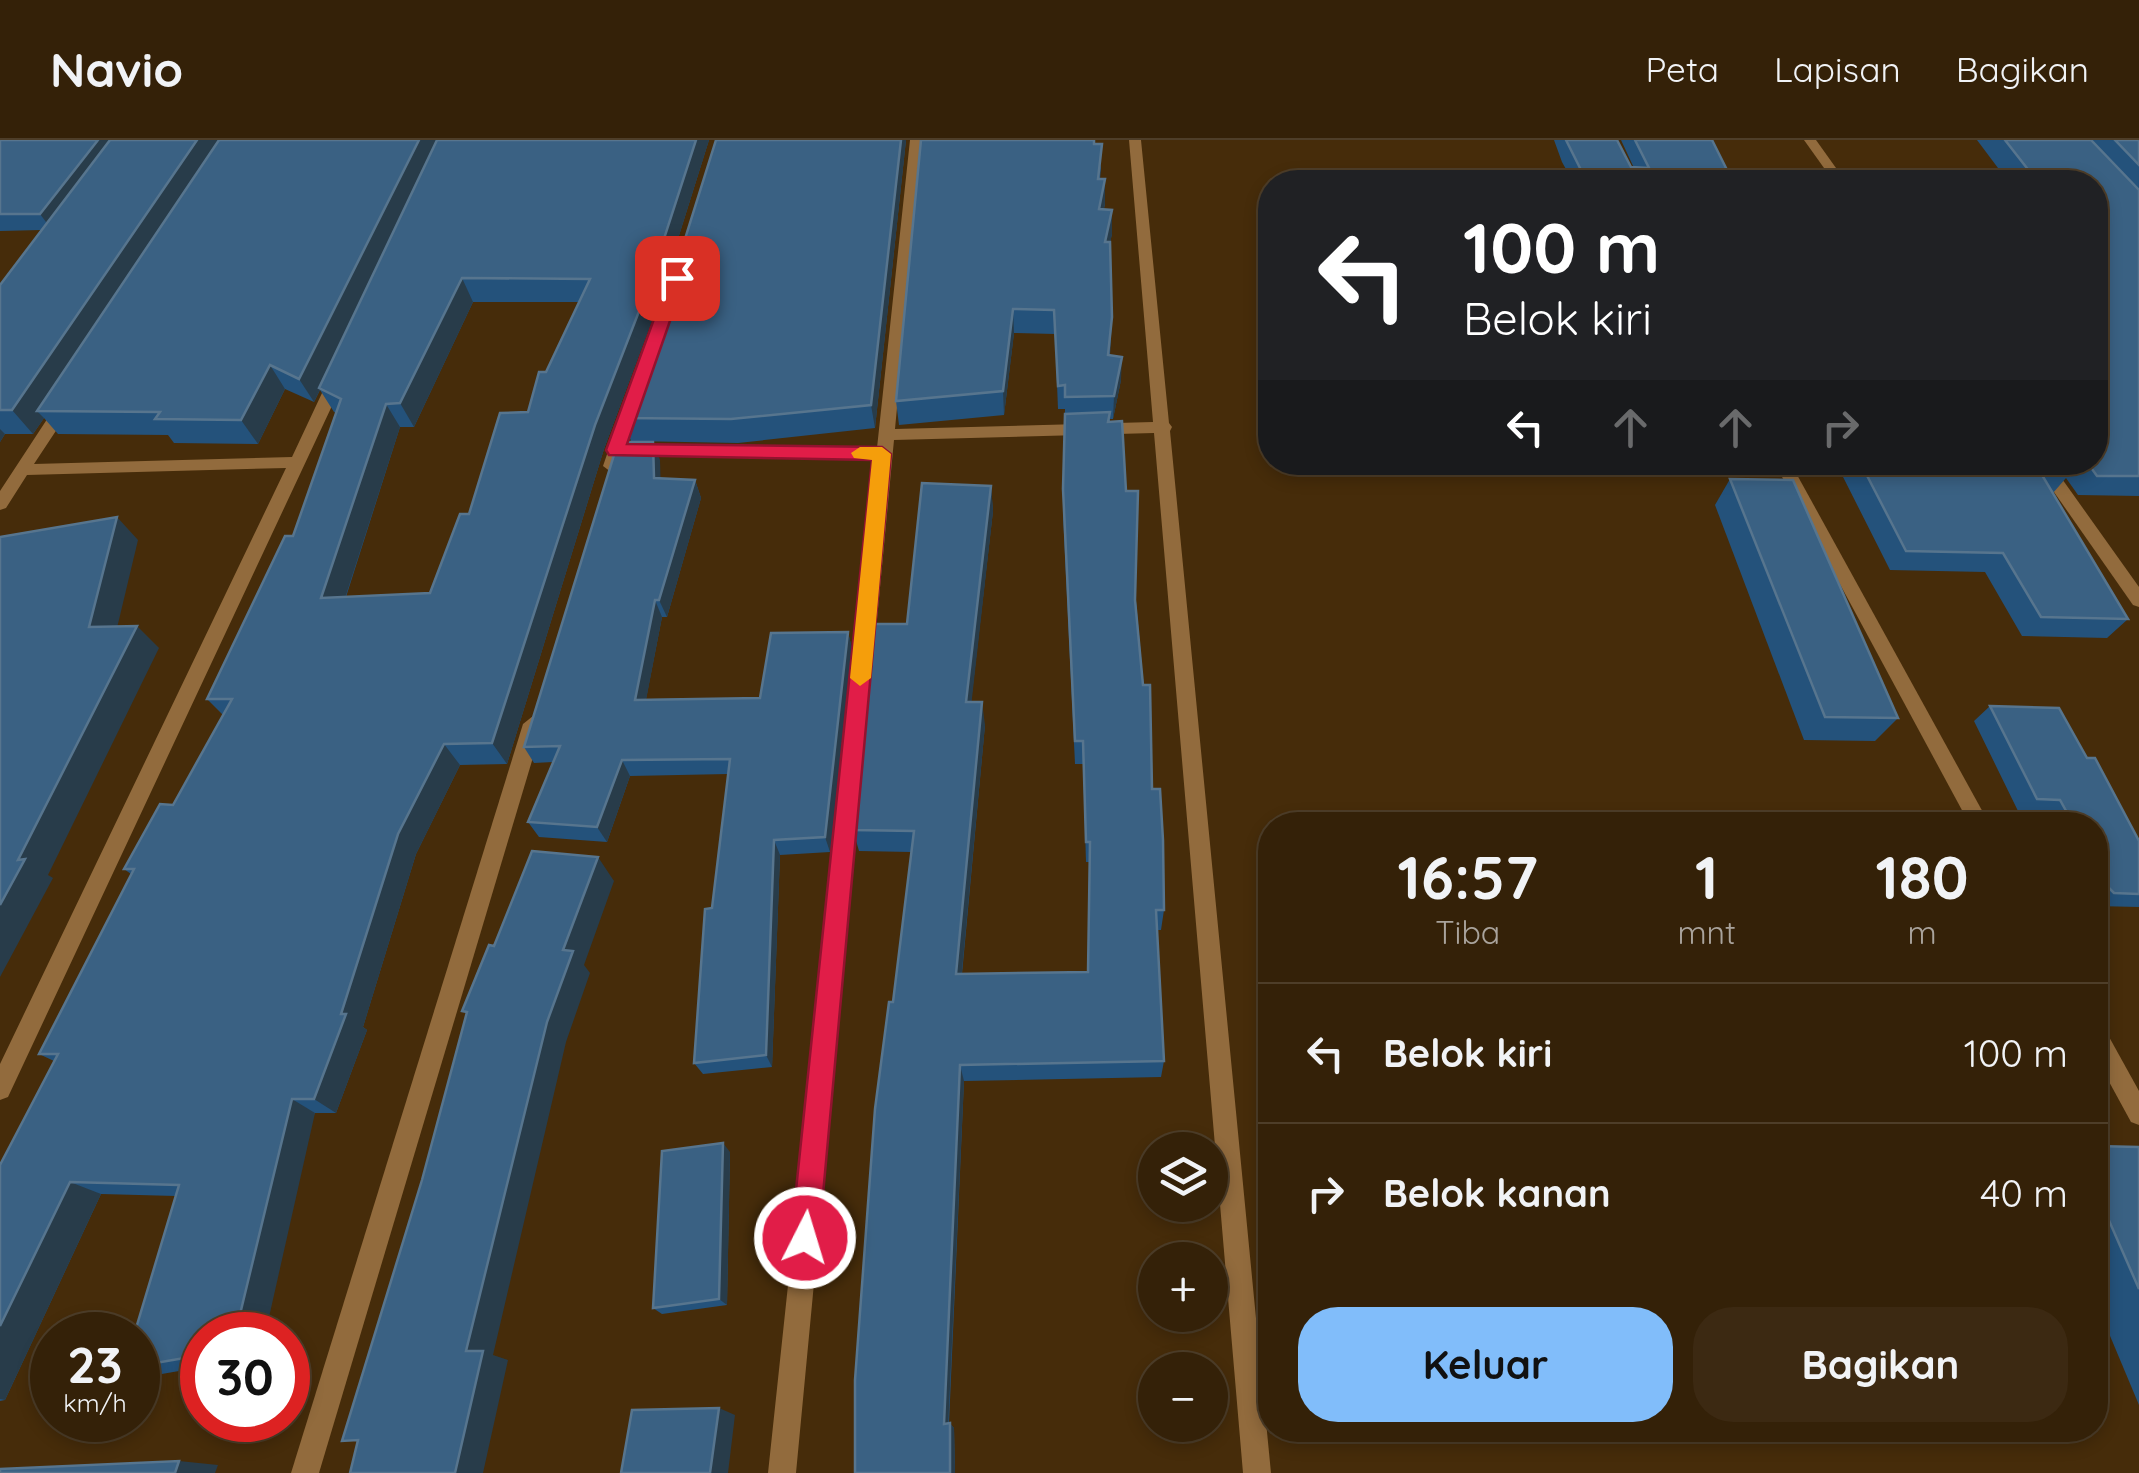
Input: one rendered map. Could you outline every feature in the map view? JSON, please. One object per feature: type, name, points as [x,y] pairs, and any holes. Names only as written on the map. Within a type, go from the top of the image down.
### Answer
[{"type":"street","points":[[782,1473],[916,140]]},
{"type":"street","points":[[1134,140],[1164,426],[1257,1473]]},
{"type":"street","points":[[1810,140],[1831,170]]},
{"type":"street","points":[[0,1089],[348,355]]},
{"type":"street","points":[[604,488],[641,382]]},
{"type":"street","points":[[0,504],[76,388]]},
{"type":"street","points":[[616,450],[883,444],[1164,426]]},
{"type":"street","points":[[22,470],[297,462]]},
{"type":"street","points":[[1789,475],[1973,812]]},
{"type":"street","points":[[2049,475],[2139,600]]},
{"type":"street","points":[[305,1473],[541,696]]},
{"type":"street","points":[[2108,1058],[2139,1114]]},
{"type":"building","points":[[0,140],[98,140],[40,214],[0,214]]},
{"type":"building","points":[[110,140],[197,140],[12,410],[0,410],[0,285]]},
{"type":"building","points":[[219,140],[419,140],[299,379],[270,365],[241,420],[155,419],[160,412],[37,411]]},
{"type":"building","points":[[437,140],[696,140],[648,288],[595,425],[492,743],[444,744],[398,834],[341,1014],[346,1014],[314,1099],[292,1099],[241,1312],[180,1312],[180,1359],[160,1362],[160,1312],[141,1312],[179,1185],[70,1182],[0,1326],[0,1165],[58,1054],[39,1054],[134,869],[124,869],[160,804],[173,805],[232,699],[207,699],[285,536],[293,536],[341,399],[319,388]],"holes":[[[462,278],[590,279],[546,372],[539,372],[528,412],[500,413],[469,514],[460,514],[430,593],[321,598],[386,404],[400,403]]]},
{"type":"building","points":[[716,140],[901,140],[871,405],[731,419],[622,418],[669,290]]},
{"type":"building","points":[[921,140],[1094,140],[1094,144],[1102,144],[1098,179],[1105,179],[1099,209],[1112,210],[1105,242],[1110,242],[1112,317],[1108,355],[1122,357],[1114,396],[1065,397],[1065,385],[1058,386],[1054,310],[1013,309],[1003,391],[896,401]]},
{"type":"building","points":[[1566,140],[1617,140],[1631,167],[1649,168],[1635,140],[1712,140],[1727,170],[1581,170]]},
{"type":"building","points":[[2005,140],[2091,140],[2139,190],[2139,476],[2096,475],[2108,475],[2108,170],[2028,170]]},
{"type":"building","points":[[2115,140],[2139,140],[2139,165]]},
{"type":"building","points":[[1110,412],[1108,422],[1122,421],[1126,491],[1138,491],[1135,600],[1143,685],[1150,685],[1152,789],[1160,789],[1163,840],[1164,910],[1156,910],[1164,1061],[960,1065],[944,1424],[950,1423],[950,1473],[855,1473],[855,1380],[875,1109],[914,831],[853,830],[873,624],[907,624],[922,483],[991,486],[966,702],[982,702],[956,974],[1088,972],[1090,842],[1086,842],[1083,741],[1075,741],[1063,489],[1065,414]]},
{"type":"building","points":[[618,442],[653,442],[654,478],[695,480],[659,600],[655,600],[635,700],[760,698],[771,633],[848,632],[825,837],[774,840],[766,1055],[694,1063],[705,909],[712,908],[730,759],[622,760],[597,827],[528,822],[560,746],[524,747]]},
{"type":"building","points":[[1867,475],[2042,475],[2128,619],[2041,617],[2003,553],[1906,551]]},
{"type":"building","points":[[1730,479],[1793,480],[1898,718],[1825,717]]},
{"type":"building","points":[[117,517],[89,627],[137,626],[18,860],[25,859],[0,905],[0,537]]},
{"type":"building","points":[[1990,706],[2059,708],[2087,758],[2095,758],[2139,841],[2139,894],[2114,893],[2108,887],[2108,812],[2067,812],[2060,800],[2037,799]]},
{"type":"building","points":[[532,851],[598,857],[563,950],[573,951],[547,1022],[466,1351],[483,1351],[455,1473],[350,1473],[358,1440],[342,1441],[422,1180],[467,1012],[462,1011],[489,945],[494,946]]},
{"type":"building","points":[[723,1143],[719,1299],[653,1308],[662,1151]]},
{"type":"building","points":[[2108,1146],[2139,1147],[2139,1289],[2108,1218]]},
{"type":"building","points":[[719,1408],[710,1473],[621,1473],[632,1410]]},
{"type":"building","points":[[179,1461],[175,1473],[0,1473],[0,1469]]},
{"type":"slow traffic","points":[[860,453],[882,454],[860,678]]},
{"type":"route","points":[[677,278],[616,450],[882,454],[805,1238]]}]
